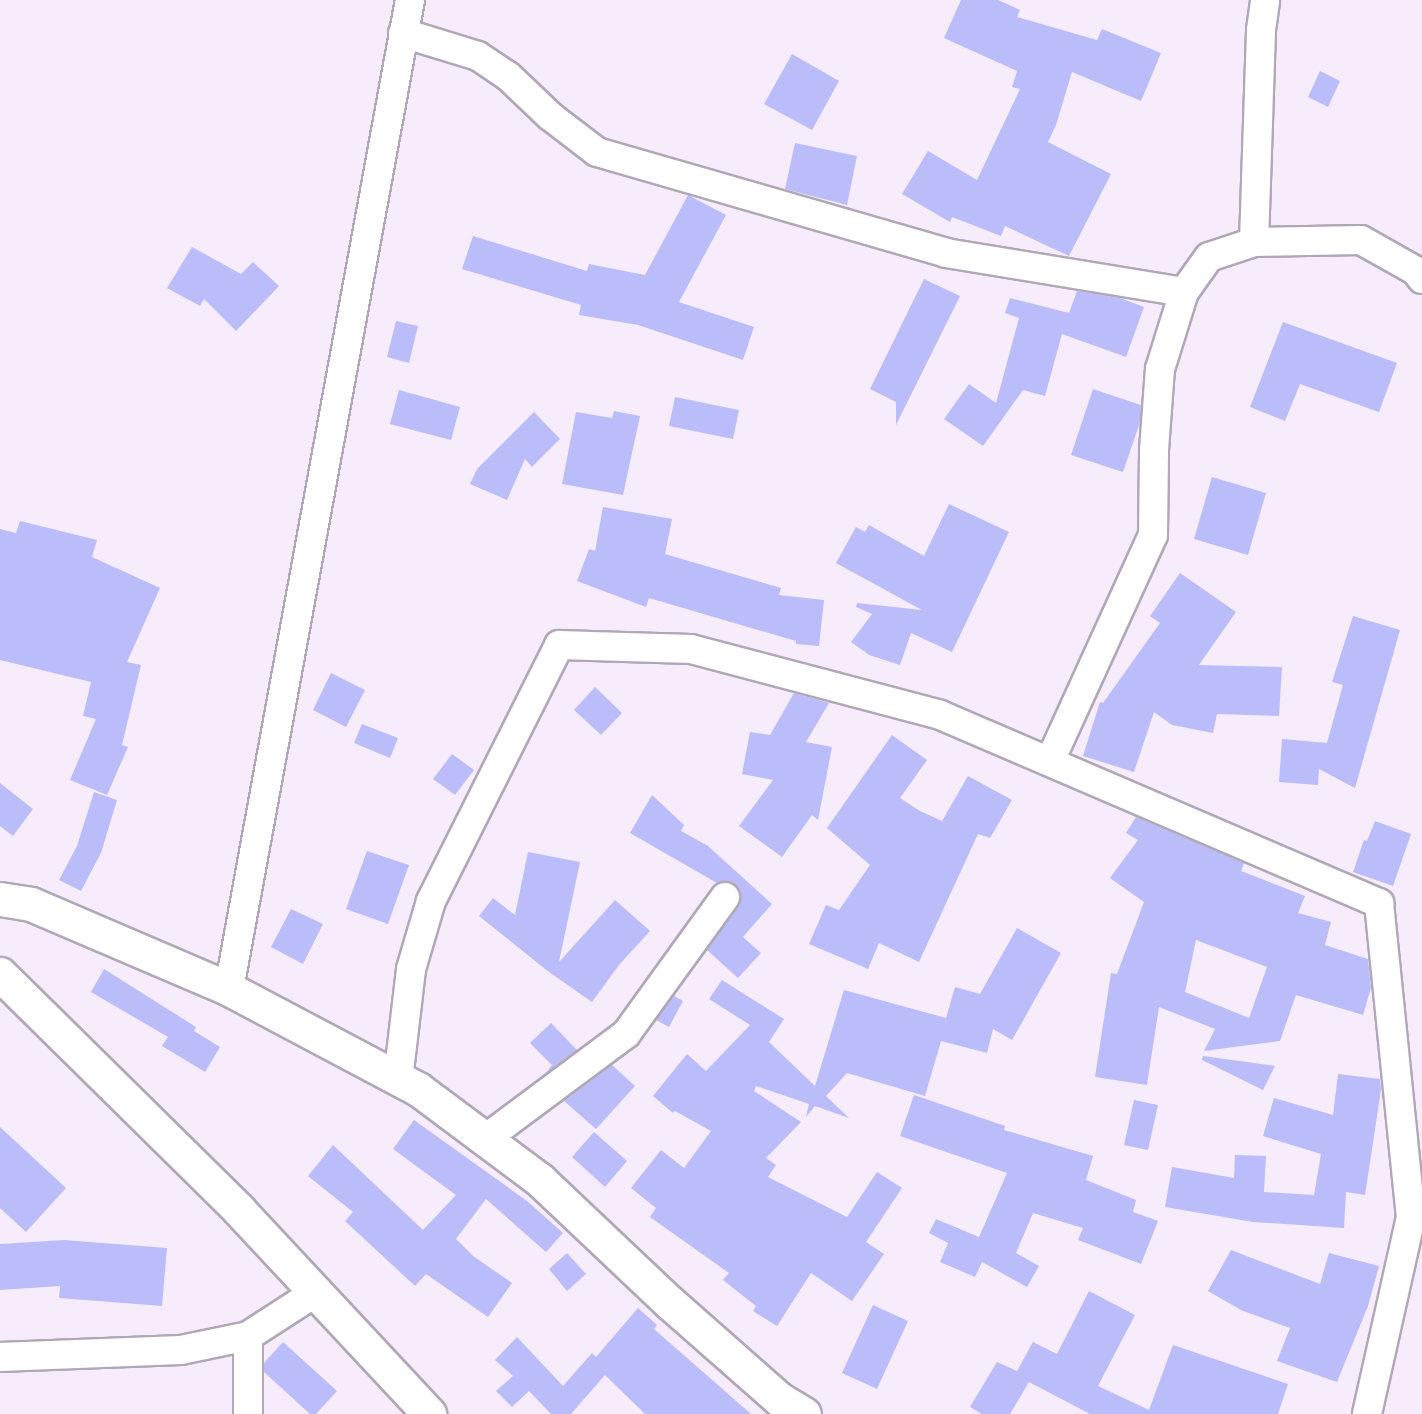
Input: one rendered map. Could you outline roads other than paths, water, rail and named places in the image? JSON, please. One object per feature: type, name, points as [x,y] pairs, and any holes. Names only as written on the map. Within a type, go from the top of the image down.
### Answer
[{"type":"street","points":[[229,989],[410,0]]},
{"type":"street","points":[[1254,242],[1261,30],[1265,0]]},
{"type":"street","points":[[403,33],[478,56],[508,76],[550,116],[597,152],[946,253],[1184,292]]},
{"type":"street","points":[[1050,761],[1153,535],[1154,450],[1160,369],[1184,292],[1209,257],[1254,242],[1361,240],[1416,271],[1422,279]]},
{"type":"street","points":[[399,1080],[411,969],[431,901],[559,645],[691,649],[940,715],[1379,903],[1411,1217],[1367,1414]]},
{"type":"street","points":[[485,1139],[626,1034],[725,897]]},
{"type":"street","points":[[0,899],[31,904],[229,989],[418,1089],[540,1180],[678,1310],[779,1399],[804,1414]]},
{"type":"street","points":[[0,974],[239,1210],[429,1414]]},
{"type":"street","points":[[0,1357],[181,1350],[248,1336],[316,1292]]},
{"type":"street","points":[[248,1336],[248,1414]]}]
